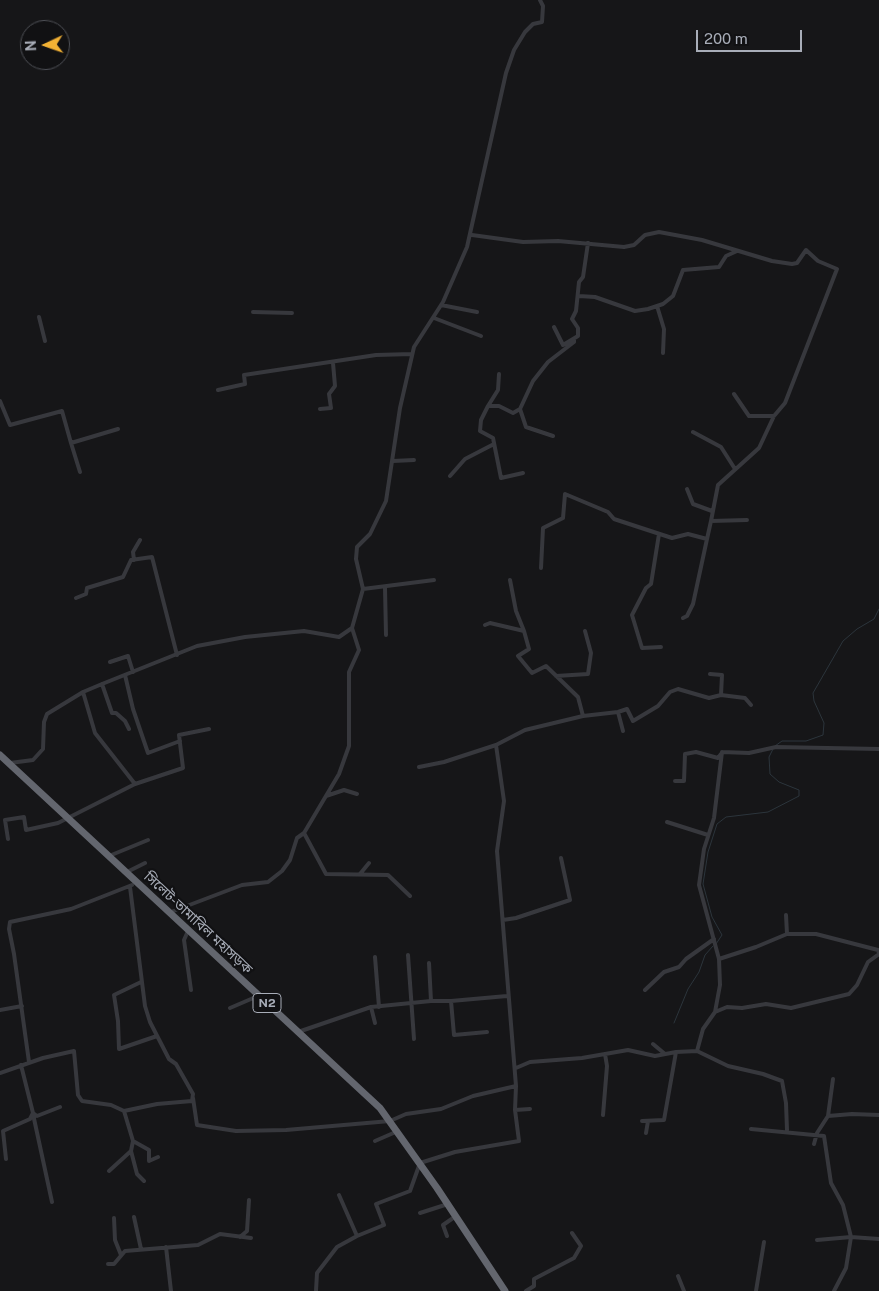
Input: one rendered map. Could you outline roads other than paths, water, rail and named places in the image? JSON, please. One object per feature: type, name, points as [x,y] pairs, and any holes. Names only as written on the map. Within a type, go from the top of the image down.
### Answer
[{"type":"highway","name":"সিলেট-তামাবিল মহাসড়ক","points":[[0,755],[126,873],[132,884],[169,913],[380,1108],[448,1204],[504,1291]]},
{"type":"street","points":[[169,913],[242,884],[268,882],[282,871],[290,860],[297,838],[304,833],[339,774],[349,746],[348,672],[359,650],[352,628],[363,590],[356,559],[358,547],[370,534],[381,514],[393,461],[400,408],[412,354],[441,305],[472,235],[482,176],[506,73],[514,50],[525,32],[533,24],[542,22],[543,6],[540,0]]},
{"type":"street","points":[[472,235],[523,242],[558,240],[624,247],[634,245],[645,235],[659,232],[702,240],[772,261],[792,264],[797,263],[806,250],[818,261],[837,269],[785,403],[774,416],[759,448],[718,485],[693,604],[687,616],[683,618]]},
{"type":"street","points":[[554,327],[563,345],[578,336],[578,328],[572,319],[576,311],[579,282],[583,277],[588,243]]},
{"type":"street","points":[[579,296],[595,297],[635,311],[657,306],[672,296],[683,270],[719,268],[726,256],[738,251]]},
{"type":"street","points":[[441,305],[477,312]]},
{"type":"street","points":[[657,306],[664,329],[663,352]]},
{"type":"street","points":[[253,312],[292,313]]},
{"type":"street","points":[[39,317],[45,341]]},
{"type":"street","points":[[434,318],[481,336]]},
{"type":"street","points":[[488,406],[499,406],[513,413],[520,409],[533,381],[548,362],[574,342],[574,339]]},
{"type":"street","points":[[218,390],[245,384],[244,375],[376,355],[412,354]]},
{"type":"street","points":[[320,409],[331,408],[330,394],[335,386],[333,363]]},
{"type":"street","points":[[499,374],[498,390],[481,420],[480,431],[493,438],[501,478],[524,473]]},
{"type":"street","points":[[734,394],[749,416],[774,416]]},
{"type":"street","points":[[0,401],[10,425],[62,411],[80,472]]},
{"type":"street","points":[[520,409],[526,427],[553,436]]},
{"type":"street","points":[[71,443],[118,429]]},
{"type":"street","points":[[693,432],[721,448],[735,469]]},
{"type":"street","points":[[450,476],[465,459],[494,444]]},
{"type":"street","points":[[393,461],[414,460]]},
{"type":"street","points":[[687,489],[693,504],[712,511]]},
{"type":"street","points":[[541,568],[543,528],[563,518],[565,494],[608,512],[614,519],[659,534],[672,538],[688,534],[707,539]]},
{"type":"street","points":[[711,521],[747,520]]},
{"type":"street","points":[[659,534],[652,584],[646,588],[632,615],[642,648],[661,647]]},
{"type":"street","points":[[134,560],[133,552],[140,540]]},
{"type":"street","points":[[76,598],[86,594],[88,588],[123,576],[131,560],[152,557],[177,655]]},
{"type":"street","points":[[363,590],[434,580]]},
{"type":"street","points":[[510,580],[516,612],[529,649],[518,656],[532,673],[546,666],[578,697],[583,716]]},
{"type":"street","points":[[384,588],[386,635]]},
{"type":"street","points":[[485,625],[490,623],[524,631]]},
{"type":"street","points":[[10,764],[33,760],[43,749],[44,722],[47,714],[83,692],[197,646],[245,637],[304,631],[339,637],[352,628]]},
{"type":"street","points":[[556,676],[588,674],[591,653],[585,631]]},
{"type":"street","points":[[110,662],[128,656],[133,672]]},
{"type":"street","points":[[710,674],[722,675],[721,695]]},
{"type":"street","points":[[125,675],[133,709],[148,753],[180,741]]},
{"type":"street","points":[[102,684],[112,713],[116,713],[124,720],[129,729]]},
{"type":"street","points":[[419,767],[444,762],[496,745],[525,730],[583,716],[618,712],[627,709],[633,721],[658,706],[670,692],[678,689],[709,698],[721,695],[745,698],[751,705]]},
{"type":"street","points":[[83,692],[95,733],[135,784]]},
{"type":"street","points":[[618,712],[623,731]]},
{"type":"street","points":[[8,839],[5,820],[24,816],[26,830],[58,823],[135,784],[183,768],[179,735],[209,729]]},
{"type":"street","points":[[316,1291],[317,1273],[337,1246],[384,1225],[376,1204],[410,1191],[420,1163],[455,1152],[519,1141],[516,1110],[516,1068],[507,996],[497,851],[504,801],[496,745]]},
{"type":"street","points":[[722,752],[749,753],[776,747],[879,749]]},
{"type":"street","points":[[675,781],[684,781],[685,754],[696,752],[718,758],[722,752]]},
{"type":"street","points":[[697,1051],[704,1029],[715,1012],[720,986],[719,959],[699,885],[704,849],[714,818],[722,752]]},
{"type":"street","points":[[326,796],[344,790],[357,794]]},
{"type":"street","points":[[667,822],[708,836]]},
{"type":"street","points":[[304,833],[326,874],[388,875],[410,896]]},
{"type":"street","points":[[108,856],[148,840]]},
{"type":"street","points":[[503,920],[516,918],[570,900],[560,858]]},
{"type":"street","points":[[126,873],[144,863]]},
{"type":"street","points":[[360,874],[369,863]]},
{"type":"street","points":[[29,1062],[9,929],[10,922],[72,909],[132,884],[144,1006],[169,1059],[180,1072],[194,1098],[197,1125],[236,1131],[286,1130],[390,1121],[406,1114],[441,1109],[473,1096],[516,1086]]},
{"type":"street","points":[[786,915],[787,934]]},
{"type":"street","points":[[188,931],[184,940],[191,990]]},
{"type":"street","points":[[715,1012],[727,1007],[742,1008],[766,1004],[791,1008],[849,994],[857,985],[868,962],[879,954],[878,950],[816,934],[787,934],[756,947],[719,959]]},
{"type":"street","points":[[645,990],[664,972],[679,967],[686,959],[714,939]]},
{"type":"street","points":[[408,955],[414,1039]]},
{"type":"street","points":[[375,957],[379,1006]]},
{"type":"street","points":[[429,963],[431,1002]]},
{"type":"street","points":[[141,982],[114,995],[118,1021],[119,1048],[157,1036]]},
{"type":"street","points":[[230,1008],[259,996]]},
{"type":"street","points":[[298,1032],[370,1007],[507,996]]},
{"type":"street","points":[[451,1001],[454,1035],[487,1032]]},
{"type":"street","points":[[0,1010],[22,1006]]},
{"type":"street","points":[[370,1007],[375,1024]]},
{"type":"street","points":[[653,1044],[665,1054]]},
{"type":"street","points":[[516,1068],[530,1062],[628,1050],[655,1056],[697,1051],[728,1066],[763,1074],[782,1081],[786,1102],[787,1130]]},
{"type":"street","points":[[0,1073],[29,1062],[74,1051],[80,1098],[110,1105],[124,1112],[157,1104],[192,1101],[194,1098]]},
{"type":"street","points":[[667,1124],[664,1123],[664,1120],[676,1052]]},
{"type":"street","points":[[603,1115],[607,1066],[605,1054]]},
{"type":"street","points":[[21,1065],[52,1202]]},
{"type":"street","points":[[814,1144],[817,1133],[828,1116],[833,1079]]},
{"type":"street","points":[[33,1113],[37,1116],[60,1107]]},
{"type":"street","points":[[516,1110],[530,1109]]},
{"type":"street","points":[[124,1112],[133,1141],[131,1151],[137,1174],[144,1181]]},
{"type":"street","points":[[6,1160],[3,1131],[30,1119],[33,1113]]},
{"type":"street","points":[[828,1116],[852,1114],[879,1115]]},
{"type":"street","points":[[642,1122],[664,1120]]},
{"type":"street","points":[[646,1133],[648,1121]]},
{"type":"street","points":[[751,1129],[765,1131],[787,1130],[817,1133],[824,1136],[831,1183],[843,1205],[851,1237],[846,1268],[834,1291]]},
{"type":"street","points":[[374,1141],[398,1132]]},
{"type":"street","points":[[133,1141],[149,1150],[148,1161],[158,1157]]},
{"type":"street","points":[[109,1171],[131,1151]]},
{"type":"street","points":[[339,1195],[357,1236]]},
{"type":"street","points":[[240,1237],[247,1231],[249,1200]]},
{"type":"street","points":[[420,1213],[448,1204]]},
{"type":"street","points":[[446,1236],[442,1225],[456,1216]]},
{"type":"street","points":[[134,1217],[141,1250]]},
{"type":"street","points":[[114,1218],[115,1240],[121,1254]]},
{"type":"street","points":[[526,1291],[534,1286],[534,1279],[574,1258],[581,1246],[572,1233]]},
{"type":"street","points":[[108,1264],[114,1264],[124,1251],[198,1245],[220,1234],[251,1238]]},
{"type":"street","points":[[817,1240],[851,1237],[879,1239]]},
{"type":"street","points":[[756,1291],[764,1242]]},
{"type":"street","points":[[166,1247],[170,1291]]},
{"type":"street","points":[[678,1276],[684,1291]]},
{"type":"waterway","points":[[775,746],[782,741],[806,741],[823,735],[824,723],[814,701],[813,693],[843,641],[857,629],[874,619],[879,609]]},
{"type":"waterway","points":[[716,944],[722,935],[712,917],[703,884],[708,852],[717,824],[726,817],[768,812],[799,796],[799,790],[779,782],[770,774],[769,757],[773,749]]},
{"type":"waterway","points":[[674,1023],[688,989],[699,972],[705,955],[713,946]]}]
